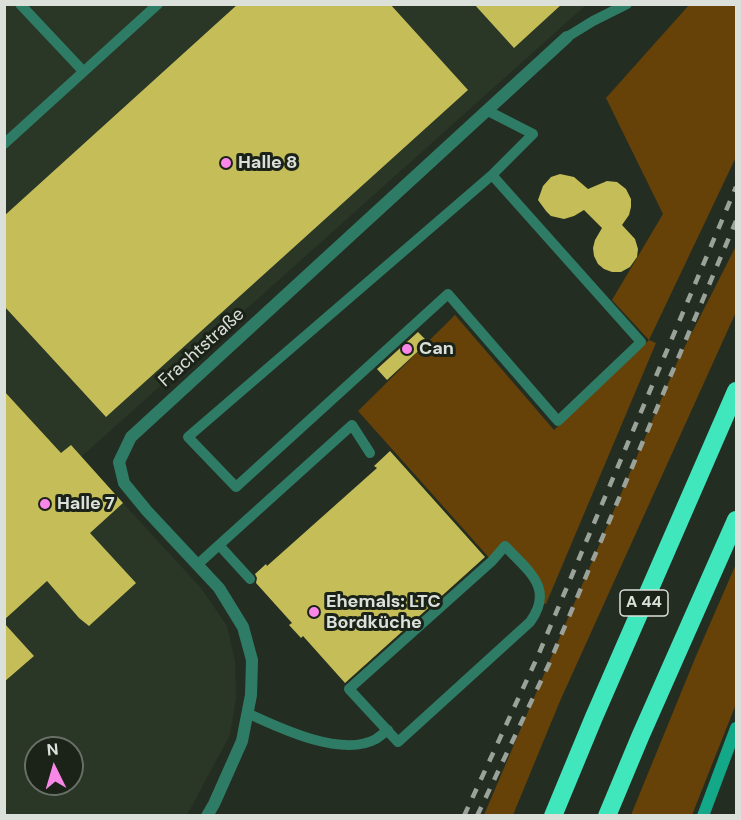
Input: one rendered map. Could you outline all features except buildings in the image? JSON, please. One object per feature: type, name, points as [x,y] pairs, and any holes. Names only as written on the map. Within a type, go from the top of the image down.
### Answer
[{"type":"highway","name":"A 44","points":[[553,816],[736,391]]},
{"type":"highway","name":"A 44","points":[[607,816],[736,519]]},
{"type":"street","name":"Frachtstraße","points":[[207,816],[242,741],[251,695],[252,660],[243,627],[219,588],[124,483],[119,462],[131,437],[567,37]]},
{"type":"street","points":[[703,816],[736,728]]},
{"type":"lane","points":[[20,4],[83,71]]},
{"type":"lane","points":[[4,144],[158,4]]},
{"type":"lane","name":"Frachtstraße","points":[[567,37],[627,4]]},
{"type":"lane","points":[[488,111],[533,134],[492,174],[188,437],[236,487],[448,294],[558,421],[640,342],[492,174]]},
{"type":"lane","points":[[197,565],[352,425],[370,453]]},
{"type":"lane","points":[[219,545],[250,579]]},
{"type":"lane","points":[[505,546],[537,581],[540,602],[536,613],[530,622],[398,742],[387,730],[349,689],[492,561],[505,546]]},
{"type":"lane","points":[[247,713],[287,731],[337,744],[355,744],[375,740],[387,730]]},
{"type":"shaded area","points":[[5,5],[586,5],[81,457],[201,588],[227,626],[235,661],[236,698],[230,735],[187,815],[5,816]]},
{"type":"shaded area","points":[[689,5],[736,5],[736,157],[649,340],[612,300],[663,214],[606,98]]},
{"type":"shaded area","points":[[736,246],[736,312],[560,701],[513,815],[484,815],[678,360]]},
{"type":"shaded area","points":[[455,315],[554,430],[649,340],[656,343],[546,604],[540,602],[540,591],[506,546],[492,561],[358,411]]},
{"type":"shaded area","points":[[736,564],[736,704],[692,815],[631,815],[696,656]]},
{"type":"railway","points":[[464,816],[537,658],[736,187]]},
{"type":"railway","points":[[477,816],[549,664],[736,221]]},
{"type":"place","name":"Halle 8","points":[[226,163]]},
{"type":"place","name":"Can","points":[[407,349]]},
{"type":"place","name":"Halle 7","points":[[45,504]]},
{"type":"place","name":"Ehemals: LTC Bordküche","points":[[314,612]]}]
